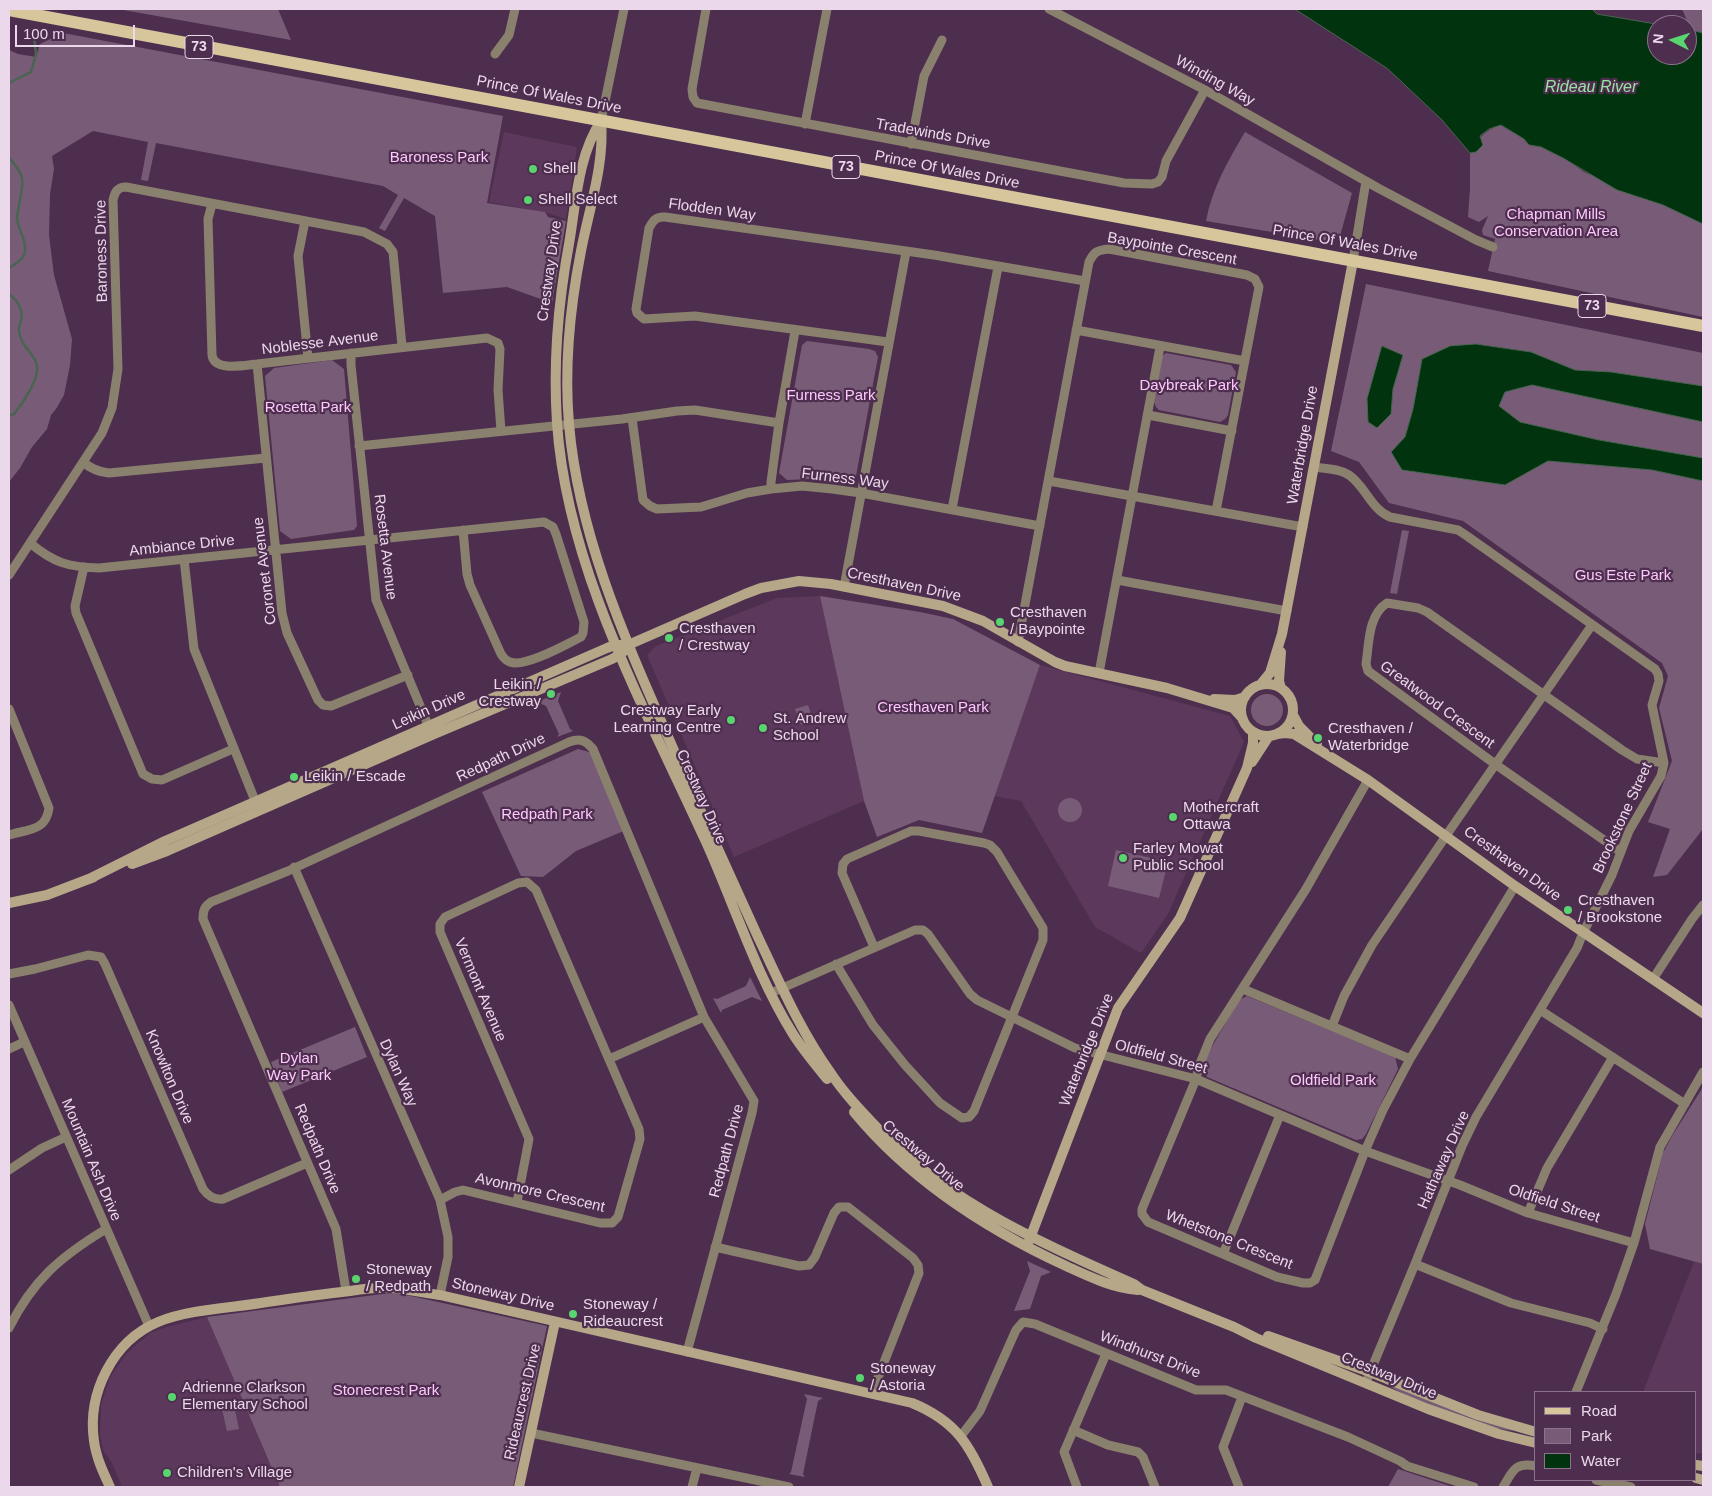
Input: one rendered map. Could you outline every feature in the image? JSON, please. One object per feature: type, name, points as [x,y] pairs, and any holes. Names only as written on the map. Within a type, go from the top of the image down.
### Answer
[{"type":"main road","name":"Prince Of Wales Drive","points":[[9,10],[1703,326]]},
{"type":"street","points":[[495,54],[510,35],[515,9]]},
{"type":"street","points":[[601,121],[624,9]]},
{"type":"street","name":"Tradewinds Drive","points":[[706,9],[692,89],[692,97],[697,103],[1124,183],[1152,184],[1162,177],[1166,161],[1205,90]]},
{"type":"street","points":[[805,124],[826,9]]},
{"type":"street","name":"Winding Way","points":[[1049,9],[1205,90],[1366,181],[1476,240],[1493,247]]},
{"type":"street","points":[[911,144],[924,76],[942,40]]},
{"type":"street","name":"Crestway Drive","points":[[601,121],[603,144],[575,280],[571,313],[567,379],[569,424],[576,481],[594,553],[628,645],[781,989],[810,1042],[830,1073],[862,1112],[887,1138],[928,1173],[991,1214],[1031,1236],[1134,1284],[1142,1290]]},
{"type":"street","name":"Crestway Drive","points":[[601,121],[591,136],[582,170],[560,293],[555,376],[557,425],[566,487],[579,541],[615,645],[708,846],[771,993],[801,1046],[862,1122],[889,1150],[925,1182],[962,1208],[1027,1246],[1088,1276],[1114,1286],[1142,1290],[1234,1327],[1258,1332],[1368,1377],[1478,1415],[1534,1431]]},
{"type":"street","points":[[1353,262],[1366,181]]},
{"type":"street","name":"Baroness Drive","points":[[9,575],[102,433],[112,408],[117,380],[113,200],[118,189],[126,188],[364,232],[387,244],[391,248],[402,346]]},
{"type":"street","name":"Noblesse Avenue","points":[[212,204],[208,219],[212,359],[218,364],[257,364],[402,346],[487,338],[498,343],[500,349],[498,390],[501,431]]},
{"type":"street","name":"Flodden Way","points":[[888,342],[795,331],[695,316],[648,320],[640,317],[636,309],[649,228],[653,221],[660,216],[934,255],[1085,281]]},
{"type":"street","points":[[305,221],[298,256],[308,358]]},
{"type":"street","name":"Baypointe Crescent","points":[[1018,642],[1085,281],[1092,254],[1098,250],[1109,249],[1247,275],[1255,279],[1259,287],[1216,511]]},
{"type":"street","points":[[844,587],[906,252]]},
{"type":"street","name":"Waterbridge Drive","points":[[1261,684],[1270,673],[1282,634],[1353,262]]},
{"type":"street","points":[[952,509],[998,267]]},
{"type":"street","points":[[1076,330],[1160,347],[1245,361]]},
{"type":"street","points":[[772,488],[771,482],[779,423],[795,331]]},
{"type":"street","points":[[1099,672],[1160,347]]},
{"type":"street","name":"Rosetta Avenue","points":[[351,353],[350,365],[376,600],[430,731]]},
{"type":"street","name":"Coronet Avenue","points":[[257,364],[282,613],[287,633],[318,700],[323,705],[331,706],[408,675]]},
{"type":"street","points":[[359,446],[695,410],[779,423]]},
{"type":"street","points":[[1148,415],[1232,431]]},
{"type":"street","name":"Furness Way","points":[[632,418],[643,500],[656,509],[701,507],[772,488],[802,486],[832,488],[1040,526]]},
{"type":"street","points":[[83,462],[92,469],[100,472],[109,472],[266,458]]},
{"type":"street","name":"Brookstone Street","points":[[1314,467],[1348,474],[1356,481],[1381,513],[1458,530],[1655,669],[1658,674],[1660,680],[1652,705],[1664,763],[1661,776],[1629,831],[1612,875],[1583,933]]},
{"type":"street","points":[[1049,481],[1303,527]]},
{"type":"street","name":"Ambiance Drive","points":[[30,543],[45,555],[61,563],[71,566],[99,568],[369,539],[544,522],[553,527],[582,612],[584,627],[581,637],[564,646],[520,663],[509,662],[501,654],[470,585],[467,574],[463,530]]},
{"type":"street","points":[[184,559],[194,649],[257,806]]},
{"type":"street","points":[[84,567],[75,606],[76,613],[143,774],[152,779],[162,780],[233,749]]},
{"type":"street","points":[[1117,580],[1287,611]]},
{"type":"street","name":"Cresthaven Drive","points":[[628,645],[761,588],[799,581],[844,587],[942,606],[983,621],[1055,662],[1167,688],[1233,708],[1242,719]]},
{"type":"street","name":"Greatwood Crescent","points":[[1621,852],[1495,764],[1368,671],[1366,664],[1367,655],[1374,618],[1378,609],[1387,603],[1418,608],[1427,612],[1622,750],[1637,759],[1664,763]]},
{"type":"street","points":[[1332,1026],[1344,996],[1368,952],[1446,835],[1592,625]]},
{"type":"street","name":"Waterbridge Drive","points":[[1281,688],[1279,677],[1282,634]]},
{"type":"street","name":"Leikin Drive","points":[[9,903],[47,894],[167,851],[257,806],[430,731],[615,645],[628,645]]},
{"type":"street","name":"Leikin Drive","points":[[430,731],[620,655],[628,645]]},
{"type":"street","points":[[1261,684],[1270,684],[1281,688],[1286,691],[1291,699],[1293,715],[1290,723],[1284,730],[1273,735],[1261,735],[1253,732],[1242,719],[1241,710],[1245,697],[1253,688],[1261,684]]},
{"type":"street","name":"Cresthaven Drive","points":[[1198,698],[1235,700],[1245,697]]},
{"type":"street","points":[[9,835],[40,826],[48,819],[49,808],[10,714]]},
{"type":"street","name":"Cresthaven Drive","points":[[1293,715],[1299,726],[1328,756]]},
{"type":"street","name":"Waterbridge Drive","points":[[1027,1246],[1123,999],[1180,918],[1247,768],[1253,743],[1253,732]]},
{"type":"street","name":"Cresthaven Drive","points":[[1273,735],[1294,734],[1368,780],[1515,886],[1703,1013]]},
{"type":"street","name":"Waterbridge Drive","points":[[1247,768],[1273,735]]},
{"type":"street","name":"Redpath Drive","points":[[346,1291],[336,1229],[203,919],[203,912],[211,902],[294,867],[569,742],[582,740],[593,749],[704,1017],[754,1101],[687,1352]]},
{"type":"street","points":[[1196,1079],[1210,1039],[1306,889],[1368,780]]},
{"type":"street","points":[[836,964],[873,1025],[905,1065],[940,1103],[962,1118],[969,1117],[974,1111],[1044,940],[1043,928],[990,845],[919,830],[911,831],[846,859],[843,864],[842,873],[874,947]]},
{"type":"street","name":"Dylan Way","points":[[294,867],[440,1200],[448,1237],[448,1258],[440,1295]]},
{"type":"street","name":"Vermont Avenue","points":[[517,1202],[530,1139],[440,932],[440,924],[445,917],[518,883],[527,882],[536,890],[609,1059]]},
{"type":"street","points":[[1365,1150],[1383,1110],[1410,1059],[1515,886]]},
{"type":"street","points":[[1653,979],[1702,908]]},
{"type":"street","name":"Oldfield Street","points":[[771,993],[915,930],[923,930],[928,934],[970,994],[977,1000],[1075,1048],[1196,1079],[1365,1150],[1528,1213],[1634,1243]]},
{"type":"street","name":"Hathaway Drive","points":[[1368,1377],[1416,1264],[1462,1146],[1476,1117],[1577,948],[1583,933]]},
{"type":"street","name":"Knowlton Drive","points":[[9,974],[88,955],[101,957],[203,1189],[210,1197],[223,1200],[307,1163]]},
{"type":"street","points":[[1243,989],[1410,1059]]},
{"type":"street","name":"Mountain Ash Drive","points":[[9,1005],[149,1326]]},
{"type":"street","points":[[1540,1010],[1685,1104]]},
{"type":"street","points":[[609,1059],[704,1017]]},
{"type":"street","points":[[9,1049],[24,1042]]},
{"type":"street","points":[[1528,1213],[1547,1168],[1613,1057]]},
{"type":"street","name":"Avonmore Crescent","points":[[440,1200],[463,1190],[600,1223],[612,1222],[618,1217],[640,1139],[640,1130],[609,1059]]},
{"type":"street","points":[[1576,1391],[1603,1329],[1634,1243],[1660,1147],[1703,1072]]},
{"type":"street","name":"Whetstone Crescent","points":[[1196,1079],[1142,1214],[1148,1222],[1277,1277],[1303,1283],[1310,1283],[1315,1280],[1365,1150]]},
{"type":"street","points":[[1223,1254],[1280,1115]]},
{"type":"street","points":[[9,1170],[42,1148],[66,1137]]},
{"type":"street","points":[[715,1247],[799,1266],[809,1265],[815,1257],[834,1213],[839,1207],[848,1207],[913,1258],[918,1265],[919,1273],[872,1394]]},
{"type":"street","points":[[9,1328],[19,1307],[46,1273],[77,1247],[106,1229]]},
{"type":"street","points":[[1416,1264],[1511,1303],[1603,1329]]},
{"type":"street","name":"Stoneway Drive","points":[[110,1487],[96,1454],[93,1418],[96,1397],[100,1383],[114,1358],[129,1342],[149,1326],[186,1314],[346,1291],[390,1288],[440,1295],[902,1400],[921,1407],[946,1422],[961,1436],[974,1457],[988,1487]]},
{"type":"street","name":"Rideaucrest Drive","points":[[519,1487],[556,1322]]},
{"type":"street","name":"Windhurst Drive","points":[[961,1436],[980,1411],[1016,1330],[1023,1322],[1035,1324],[1196,1390],[1226,1390],[1348,1437],[1407,1466],[1474,1487]]},
{"type":"street","points":[[1077,1487],[1064,1454],[1106,1354]]},
{"type":"street","name":"Crestway Drive","points":[[1368,1377],[1406,1400],[1499,1434],[1534,1443]]},
{"type":"street","points":[[1239,1487],[1223,1447],[1242,1397]]},
{"type":"street","points":[[1073,1430],[1108,1445],[1138,1452],[1143,1457],[1155,1487]]},
{"type":"street","points":[[532,1433],[789,1487]]},
{"type":"street","points":[[1503,1487],[1515,1468],[1522,1464],[1534,1466]]},
{"type":"street","points":[[692,1487],[697,1468]]},
{"type":"street","points":[[1610,1485],[1631,1487]]},
{"type":"shaded area","points":[[504,132],[577,147],[566,219],[548,213],[489,202]]},
{"type":"shaded area","name":"St. Andrew School","points":[[820,596],[864,801],[734,857],[647,655],[656,646],[777,598]]},
{"type":"shaded area","name":"Farley Mowat Public School","points":[[1040,665],[1230,716],[1244,742],[1168,914],[1141,953],[1095,927],[1021,801],[994,796]]},
{"type":"shaded area","points":[[1694,1262],[1703,1264],[1703,1454],[1697,1453],[1697,1391],[1643,1391]]},
{"type":"shaded area","name":"Adrienne Clarkson Elementary School","points":[[207,1317],[280,1487],[122,1487],[112,1463],[103,1450],[100,1435],[101,1405],[110,1377],[127,1353],[150,1333]]},
{"type":"green space","points":[[118,9],[278,9],[291,40]]},
{"type":"green space","points":[[1682,9],[1703,9],[1703,33],[1697,32],[1697,15],[1685,15]]},
{"type":"green space","name":"Baroness Park","points":[[63,33],[503,116],[487,203],[545,212],[548,217],[566,221],[552,303],[507,287],[443,293],[435,216],[404,198],[385,231],[379,228],[398,195],[383,186],[156,143],[148,181],[141,180],[148,142],[93,131],[52,156],[54,169],[50,194],[49,235],[54,275],[72,339],[70,365],[64,395],[51,415],[47,429],[32,447],[20,468],[9,482],[9,50],[18,54],[36,57],[40,44]]},
{"type":"green space","name":"Chapman Mills Conservation Area","points":[[1500,125],[1526,142],[1564,158],[1584,172],[1703,224],[1703,317],[1488,271],[1495,239],[1483,235],[1482,230],[1488,216],[1479,222],[1468,217],[1470,153],[1473,153],[1483,135]]},
{"type":"green space","points":[[1245,132],[1352,193],[1340,236],[1326,241],[1206,221],[1216,186]]},
{"type":"green space","name":"Gus Este Park","points":[[1366,284],[1703,353],[1703,386],[1611,372],[1575,370],[1531,352],[1476,344],[1413,409],[1405,437],[1392,452],[1505,485],[1548,461],[1652,470],[1703,481],[1703,829],[1667,875],[1653,877],[1670,829],[1648,822],[1672,761],[1659,708],[1668,676],[1662,663],[1463,521],[1389,503],[1359,462],[1331,451]],"holes":[[[1382,346],[1403,356],[1393,389],[1391,414]]]},
{"type":"green space","name":"Furness Park","points":[[807,341],[869,349],[875,351],[878,357],[856,476],[852,483],[811,479],[787,480],[779,473],[802,345]]},
{"type":"green space","name":"Daybreak Park","points":[[1166,353],[1231,365],[1236,372],[1228,415],[1225,419],[1220,422],[1159,410],[1156,407],[1154,402],[1162,356]]},
{"type":"green space","name":"Rosetta Park","points":[[332,360],[344,369],[357,526],[354,530],[291,539],[280,531],[265,376],[274,368]]},
{"type":"green space","points":[[1532,385],[1703,422],[1703,458],[1599,440],[1520,422],[1499,406],[1505,392]]},
{"type":"green space","points":[[1402,530],[1409,531],[1397,594],[1390,593]]},
{"type":"green space","name":"Cresthaven Park","points":[[820,596],[953,619],[1040,665],[982,833],[919,820],[877,837],[864,801]]},
{"type":"green space","points":[[561,692],[558,701],[570,729],[573,731],[557,737],[559,734],[546,706],[537,702]]},
{"type":"green space","points":[[1267,694],[1273,695],[1278,699],[1282,704],[1282,716],[1278,721],[1273,725],[1267,726],[1261,725],[1256,721],[1252,716],[1251,710],[1252,704],[1256,699],[1261,695]]},
{"type":"green space","points":[[808,705],[813,720],[801,725],[795,709]]},
{"type":"green space","name":"Redpath Park","points":[[578,749],[593,753],[626,830],[576,851],[543,877],[521,876],[482,792]]},
{"type":"green space","points":[[1070,798],[1079,801],[1082,810],[1079,819],[1070,822],[1061,819],[1058,810],[1061,801]]},
{"type":"green space","points":[[1116,850],[1168,862],[1159,898],[1108,886]]},
{"type":"green space","points":[[750,977],[762,1001],[752,997],[722,1010],[721,1013],[713,998],[717,999],[746,986]]},
{"type":"green space","name":"Oldfield Park","points":[[1247,996],[1395,1057],[1398,1069],[1362,1139],[1356,1140],[1207,1077],[1202,1064],[1239,1000]]},
{"type":"green space","name":"Dylan Way Park","points":[[355,1027],[367,1057],[282,1092],[271,1062]]},
{"type":"green space","points":[[1703,1087],[1703,1264],[1650,1249],[1645,1224],[1663,1153]]},
{"type":"green space","points":[[1027,1261],[1051,1272],[1041,1276],[1030,1309],[1014,1311],[1030,1271]]},
{"type":"green space","name":"Stonecrest Park","points":[[390,1293],[547,1326],[513,1487],[280,1487],[207,1317]]},
{"type":"green space","points":[[1384,1383],[1514,1431],[1463,1418],[1408,1396]]},
{"type":"green space","points":[[804,1394],[823,1398],[818,1401],[803,1474],[805,1477],[789,1474],[807,1399]]},
{"type":"green space","points":[[234,1406],[239,1429],[227,1431],[222,1409]]},
{"type":"green space","points":[[1398,1469],[1453,1487],[1388,1487]]},
{"type":"water","name":"Rideau River","points":[[1295,9],[1592,9],[1597,14],[1647,22],[1647,65],[1697,65],[1697,32],[1703,33],[1703,224],[1663,205],[1617,190],[1563,158],[1541,147],[1529,145],[1524,139],[1501,125],[1489,129],[1480,136],[1483,145],[1476,152],[1470,153],[1442,120],[1388,69]]},
{"type":"water","points":[[1476,344],[1531,352],[1575,370],[1611,372],[1703,386],[1703,422],[1532,385],[1505,392],[1499,406],[1520,422],[1599,440],[1703,458],[1703,481],[1652,470],[1548,461],[1505,485],[1402,470],[1391,452],[1405,437],[1413,409],[1422,359],[1450,346]]},
{"type":"water","points":[[1382,346],[1403,355],[1393,389],[1391,414],[1377,428],[1368,422],[1367,399]]},
{"type":"waterway","points":[[9,83],[31,72],[36,54],[34,36]]},
{"type":"waterway","points":[[9,158],[15,164],[22,178],[22,192],[17,217],[25,247],[22,257],[9,268]]},
{"type":"waterway","points":[[9,294],[15,299],[21,309],[20,336],[34,358],[37,368],[34,382],[26,396],[14,414],[9,415]]},
{"type":"place","name":"Shell","points":[[533,169]]},
{"type":"place","name":"Shell Select","points":[[528,200]]},
{"type":"place","name":"Cresthaven / Baypointe","points":[[1000,622]]},
{"type":"place","name":"Cresthaven / Crestway","points":[[669,638]]},
{"type":"place","name":"Leikin / Crestway","points":[[551,694]]},
{"type":"place","name":"Crestway Early Learning Centre","points":[[731,720]]},
{"type":"place","name":"St. Andrew School","points":[[763,728]]},
{"type":"place","name":"Cresthaven / Waterbridge","points":[[1318,738]]},
{"type":"place","name":"Leikin / Escade","points":[[294,777]]},
{"type":"place","name":"Mothercraft Ottawa","points":[[1173,817]]},
{"type":"place","name":"Farley Mowat Public School","points":[[1123,858]]},
{"type":"place","name":"Cresthaven / Brookstone","points":[[1568,910]]},
{"type":"place","name":"Stoneway / Redpath","points":[[356,1279]]},
{"type":"place","name":"Stoneway / Rideaucrest","points":[[573,1314]]},
{"type":"place","name":"Stoneway / Astoria","points":[[860,1378]]},
{"type":"place","name":"Adrienne Clarkson Elementary School","points":[[172,1397]]},
{"type":"place","name":"Children's Village","points":[[167,1473]]}]
